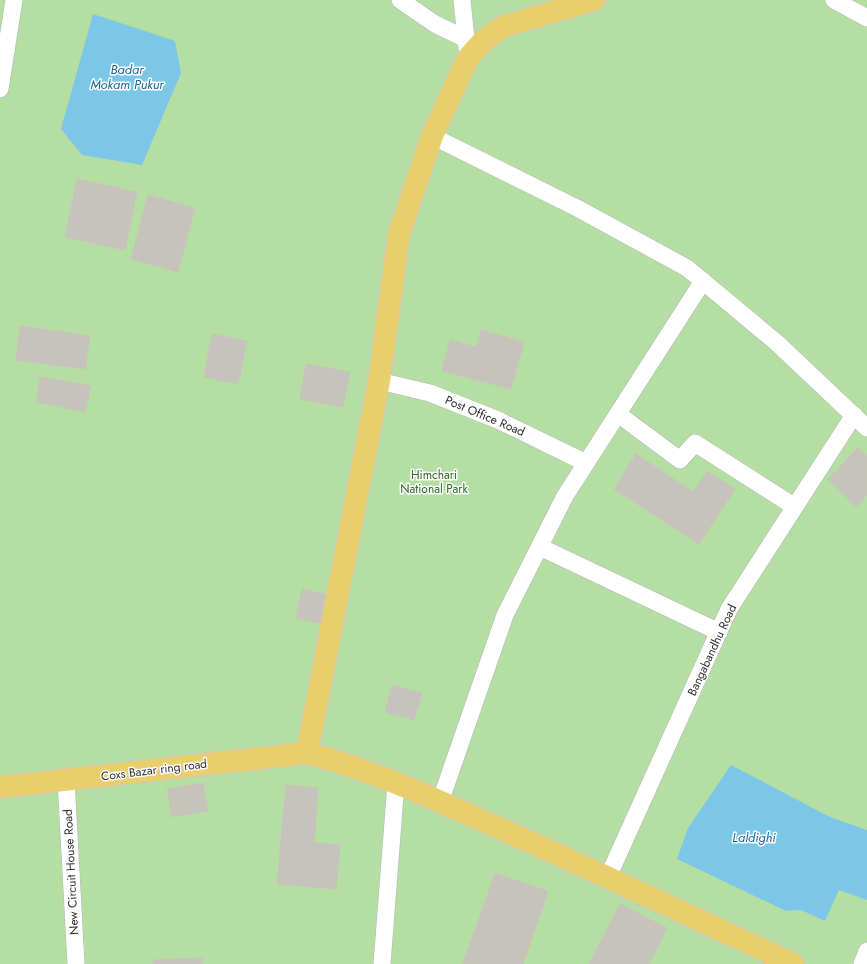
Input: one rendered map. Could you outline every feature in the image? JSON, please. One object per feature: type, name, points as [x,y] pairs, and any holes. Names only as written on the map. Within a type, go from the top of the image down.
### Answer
[{"type":"main road","points":[[594,0],[504,26],[484,40],[467,49],[432,136],[399,234],[379,381],[307,752],[330,758],[396,783],[440,802],[608,877],[793,964]]},
{"type":"main road","name":"Coxs Bazar ring road","points":[[0,787],[307,752]]},
{"type":"street","points":[[0,89],[14,0]]},
{"type":"street","points":[[400,0],[435,24],[467,49]]},
{"type":"street","points":[[462,0],[467,49]]},
{"type":"street","points":[[834,0],[867,18]]},
{"type":"street","points":[[432,136],[577,208],[687,268],[777,344],[867,428]]},
{"type":"street","points":[[440,802],[505,615],[565,496],[703,281]]},
{"type":"street","name":"Post Office Road","points":[[379,381],[430,393],[498,420],[586,463]]},
{"type":"street","points":[[618,414],[680,460],[695,444],[795,507]]},
{"type":"street","name":"Bangabandhu Road","points":[[608,877],[729,609],[854,415]]},
{"type":"street","points":[[540,547],[719,632]]},
{"type":"street","name":"New Circuit House Road","points":[[66,780],[76,964]]},
{"type":"street","points":[[382,964],[396,783]]},
{"type":"street","points":[[862,964],[867,951]]},
{"type":"green space","name":"Himchari National Park","points":[[0,0],[867,0],[867,964],[0,964]]},
{"type":"water","name":"Badar Mokam Pukur","points":[[93,14],[175,41],[181,73],[142,165],[82,155],[61,129]]},
{"type":"water","name":"Laldighi","points":[[731,765],[830,817],[867,830],[867,900],[839,890],[825,921],[801,910],[786,911],[677,859],[688,828]]},
{"type":"building","points":[[77,179],[137,192],[125,250],[65,237]]},
{"type":"building","points":[[148,195],[195,208],[178,272],[131,259]]},
{"type":"building","points":[[20,326],[90,336],[85,369],[16,360]]},
{"type":"building","points":[[481,330],[524,342],[511,389],[442,371],[450,340],[476,347]]},
{"type":"building","points":[[212,334],[247,341],[238,384],[204,377]]},
{"type":"building","points":[[306,364],[350,372],[343,407],[300,399]]},
{"type":"building","points":[[40,377],[91,386],[85,412],[36,402]]},
{"type":"building","points":[[858,448],[867,456],[867,495],[856,507],[828,479]]},
{"type":"building","points":[[636,454],[693,492],[707,471],[735,489],[699,544],[614,489]]},
{"type":"building","points":[[302,589],[329,595],[323,624],[296,618]]},
{"type":"building","points":[[392,685],[422,693],[414,720],[385,712]]},
{"type":"building","points":[[203,783],[208,811],[172,817],[167,789]]},
{"type":"building","points":[[286,785],[318,788],[314,843],[340,845],[336,889],[277,884]]},
{"type":"building","points":[[495,873],[548,891],[523,964],[463,964]]},
{"type":"building","points":[[620,904],[667,928],[649,964],[589,964]]},
{"type":"building","points":[[202,958],[202,964],[153,964],[153,960]]}]
